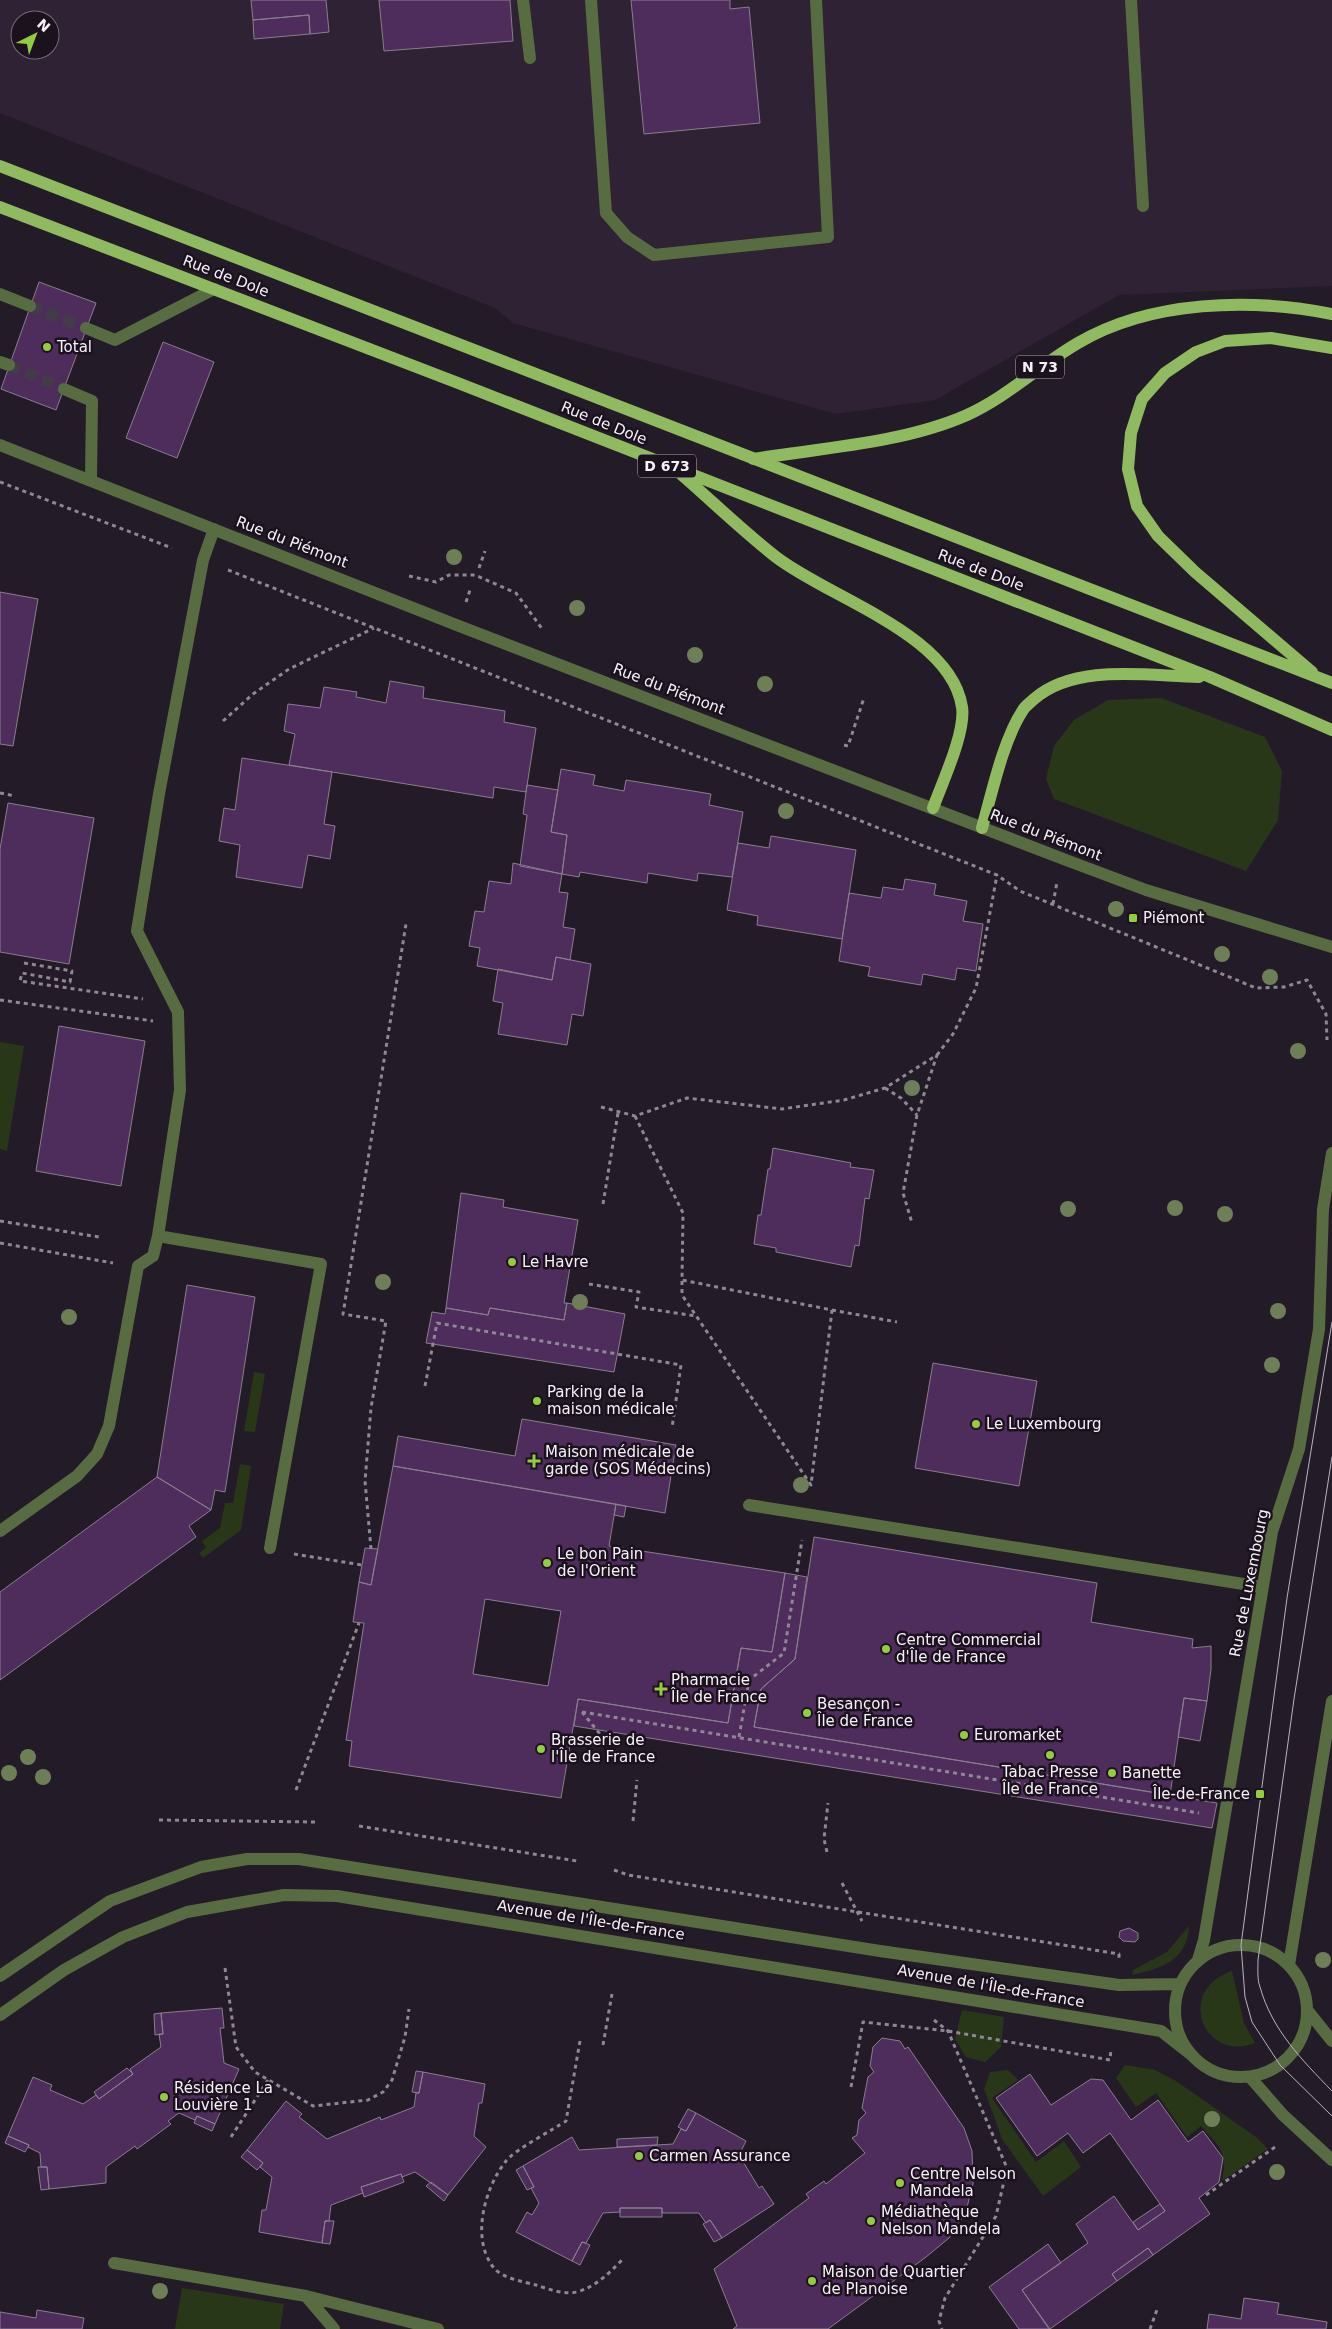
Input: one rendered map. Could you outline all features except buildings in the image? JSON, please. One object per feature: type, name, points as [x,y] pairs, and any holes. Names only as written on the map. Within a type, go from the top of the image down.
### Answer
[{"type":"main road","name":"Rue de Dole","points":[[0,166],[1332,683]]},
{"type":"main road","name":"Rue de Dole","points":[[0,207],[458,382],[675,469],[1210,677],[1332,730]]},
{"type":"main road","name":"N 73","points":[[753,459],[905,435],[944,424],[993,401],[1031,373],[1080,342],[1128,321],[1180,309],[1223,304],[1264,305],[1332,314]]},
{"type":"main road","points":[[1320,679],[1195,572],[1158,536],[1137,506],[1128,469],[1131,433],[1142,398],[1165,373],[1196,352],[1224,341],[1271,338],[1332,348]]},
{"type":"main road","points":[[675,469],[777,558],[915,640],[943,664],[956,684],[962,708],[958,737],[932,808]]},
{"type":"main road","points":[[982,828],[1010,736],[1023,708],[1046,689],[1069,680],[1097,674],[1210,677]]},
{"type":"street","points":[[523,0],[530,58]]},
{"type":"street","points":[[591,0],[606,213],[627,237],[654,255],[828,237],[816,0]]},
{"type":"street","points":[[1131,0],[1143,206]]},
{"type":"street","points":[[86,328],[115,340],[214,290]]},
{"type":"street","points":[[0,294],[30,306]]},
{"type":"street","points":[[64,389],[92,400],[90,480]]},
{"type":"street","name":"Rue du Piémont","points":[[0,445],[982,828],[1146,890],[1332,947]]},
{"type":"street","points":[[0,1531],[77,1476],[97,1454],[109,1426],[138,1266],[153,1256],[158,1236],[180,1090],[178,1012],[137,931],[159,794],[204,560],[214,529]]},
{"type":"street","name":"Rue de Luxembourg","points":[[1198,1960],[1204,1940],[1272,1532],[1299,1449],[1319,1329],[1323,1209],[1332,1153]]},
{"type":"street","points":[[158,1236],[320,1264],[270,1548]]},
{"type":"street","points":[[749,1505],[1262,1587]]},
{"type":"street","points":[[1289,1966],[1332,1701]]},
{"type":"street","name":"Avenue de l'Île-de-France","points":[[0,1976],[110,1900],[201,1867],[247,1859],[299,1859],[870,1950],[1119,1985],[1180,1984]]},
{"type":"street","name":"Avenue de l'Île-de-France","points":[[0,2015],[64,1970],[123,1937],[187,1912],[284,1894],[337,1896],[1161,2031],[1193,2056]]},
{"type":"street","points":[[1241,1945],[1260,1948],[1276,1954],[1289,1966],[1303,1986],[1308,2011],[1304,2032],[1294,2052],[1280,2065],[1266,2073],[1250,2077],[1230,2076],[1210,2069],[1193,2056],[1179,2034],[1175,2009],[1180,1984],[1198,1960],[1225,1946],[1241,1945]]},
{"type":"street","points":[[1308,2011],[1332,2041]]},
{"type":"street","points":[[1250,2077],[1284,2115],[1332,2160]]},
{"type":"street","points":[[114,2263],[306,2296],[438,2329]]},
{"type":"street","points":[[306,2296],[334,2329]]},
{"type":"path","points":[[0,482],[172,548]]},
{"type":"path","points":[[479,568],[484,551]]},
{"type":"path","points":[[228,570],[997,875],[1020,891],[1256,988],[1284,987],[1306,980],[1326,1014],[1327,1040]]},
{"type":"path","points":[[475,575],[516,593]]},
{"type":"path","points":[[465,605],[471,587]]},
{"type":"path","points":[[223,721],[253,694],[289,669],[374,628]]},
{"type":"path","points":[[841,744],[848,746],[864,698]]},
{"type":"path","points":[[0,793],[15,796]]},
{"type":"path","points":[[912,1223],[903,1193],[918,1115],[937,1055],[953,1034],[976,988],[997,875]]},
{"type":"path","points":[[1052,904],[1058,879]]},
{"type":"path","points":[[371,1549],[365,1481],[371,1408],[386,1322],[343,1314],[406,924]]},
{"type":"path","points":[[24,963],[72,971],[70,982],[22,973],[20,981],[149,1000]]},
{"type":"path","points":[[0,1000],[155,1021]]},
{"type":"path","points":[[601,1107],[635,1116],[687,1098],[782,1109],[844,1100],[885,1088],[937,1055]]},
{"type":"path","points":[[885,1088],[901,1098],[918,1115]]},
{"type":"path","points":[[603,1204],[618,1113]]},
{"type":"path","points":[[635,1116],[684,1213],[682,1295],[811,1485],[832,1310]]},
{"type":"path","points":[[0,1220],[99,1238]]},
{"type":"path","points":[[0,1243],[138,1266]]},
{"type":"path","points":[[682,1280],[897,1322]]},
{"type":"path","points":[[589,1284],[639,1292],[636,1307],[696,1316]]},
{"type":"path","points":[[426,1386],[438,1323],[682,1365],[672,1428]]},
{"type":"path","points":[[298,1555],[362,1565]]},
{"type":"path","points":[[740,1738],[749,1680],[784,1654],[796,1575]]},
{"type":"path","points":[[296,1790],[359,1623]]},
{"type":"path","points":[[622,1761],[582,1712],[1208,1814]]},
{"type":"path","points":[[633,1821],[637,1780]]},
{"type":"path","points":[[827,1852],[824,1839],[828,1803]]},
{"type":"path","points":[[159,1820],[316,1822]]},
{"type":"path","points":[[359,1826],[577,1861]]},
{"type":"path","points":[[614,1870],[628,1875],[1118,1954]]},
{"type":"path","points":[[842,1883],[864,1926]]},
{"type":"path","points":[[225,1968],[236,2046],[255,2072],[313,2106],[368,2100],[383,2092],[392,2080],[406,2037],[409,2009]]},
{"type":"path","points":[[603,2045],[612,1994]]},
{"type":"path","points":[[933,2019],[948,2031],[1007,2168],[996,2216],[945,2298],[939,2320],[942,2329]]},
{"type":"path","points":[[851,2087],[863,2022],[948,2031],[1110,2060],[1111,2040]]},
{"type":"path","points":[[580,2041],[566,2121],[506,2159],[492,2184],[483,2214],[482,2245],[494,2269],[516,2280],[553,2290],[575,2292],[599,2283],[623,2260]]},
{"type":"path","points":[[231,2137],[268,2080]]},
{"type":"path","points":[[1206,2195],[1279,2144]]},
{"type":"path","points":[[1150,2329],[1158,2307]]},
{"type":"shaded area","points":[[0,0],[1332,0],[1332,286],[1119,295],[935,400],[836,414],[513,323],[495,308],[0,113]]},
{"type":"green space","points":[[1161,698],[1265,737],[1282,771],[1278,820],[1246,871],[1054,799],[1046,779],[1054,746],[1074,720],[1108,700]]},
{"type":"green space","points":[[0,1042],[24,1046],[7,1151],[0,1149]]},
{"type":"green space","points":[[254,1372],[265,1374],[255,1432],[244,1431]]},
{"type":"green space","points":[[240,1464],[251,1466],[241,1530],[203,1558],[199,1553],[206,1548],[202,1541],[220,1528],[225,1503],[233,1503]]},
{"type":"green space","points":[[1189,1926],[1187,1938],[1178,1955],[1163,1966],[1132,1975],[1133,1970],[1167,1952]]},
{"type":"green space","points":[[1232,1971],[1244,2023],[1255,2043],[1237,2046],[1221,2043],[1210,2034],[1203,2022],[1201,2007],[1204,1993],[1214,1980]]},
{"type":"green space","points":[[962,2010],[1004,2017],[1001,2047],[985,2062],[966,2057],[955,2039]]},
{"type":"green space","points":[[1125,2065],[1155,2070],[1176,2081],[1256,2137],[1268,2149],[1222,2181],[1224,2163],[1218,2145],[1201,2126],[1187,2137],[1156,2093],[1136,2107],[1116,2078]]},
{"type":"green space","points":[[1008,2070],[1018,2080],[992,2098],[1036,2162],[1064,2141],[1081,2167],[1043,2196],[1002,2139],[984,2089],[990,2072]]},
{"type":"green space","points":[[182,2288],[284,2304],[280,2329],[175,2329]]},
{"type":"tunnel","points":[[30,306],[86,328]]},
{"type":"tunnel","points":[[9,365],[64,389]]},
{"type":"tram line","points":[[1332,1322],[1287,1598],[1241,1945],[1245,1997],[1252,2022],[1280,2065],[1332,2116]]},
{"type":"tram line","points":[[1332,1457],[1294,1699],[1258,1960],[1259,1984],[1272,2017],[1289,2044],[1332,2091]]},
{"type":"place","name":"Total","points":[[47,347]]},
{"type":"place","name":"Piémont","points":[[1133,918]]},
{"type":"place","name":"Le Havre","points":[[512,1262]]},
{"type":"place","name":"Parking de la maison médicale","points":[[537,1401]]},
{"type":"place","name":"Le Luxembourg","points":[[976,1424]]},
{"type":"place","name":"Maison médicale de garde (SOS Médecins)","points":[[534,1461]]},
{"type":"place","name":"Le bon Pain de l'Orient","points":[[547,1563]]},
{"type":"place","name":"Centre Commercial d'Île de France","points":[[886,1649]]},
{"type":"place","name":"Pharmacie Île de France","points":[[661,1689]]},
{"type":"place","name":"Besançon - Île de France","points":[[807,1713]]},
{"type":"place","name":"Euromarket","points":[[964,1735]]},
{"type":"place","name":"Brasserie de l'Île de France","points":[[541,1749]]},
{"type":"place","name":"Tabac Presse Île de France","points":[[1050,1755]]},
{"type":"place","name":"Banette","points":[[1112,1773]]},
{"type":"place","name":"Île-de-France","points":[[1260,1794]]},
{"type":"place","name":"Résidence La Louvière 1","points":[[164,2097]]},
{"type":"place","name":"Carmen Assurance","points":[[639,2156]]},
{"type":"place","name":"Centre Nelson Mandela","points":[[900,2183]]},
{"type":"place","name":"Médiathèque Nelson Mandela","points":[[871,2221]]},
{"type":"place","name":"Maison de Quartier de Planoise","points":[[812,2281]]}]
